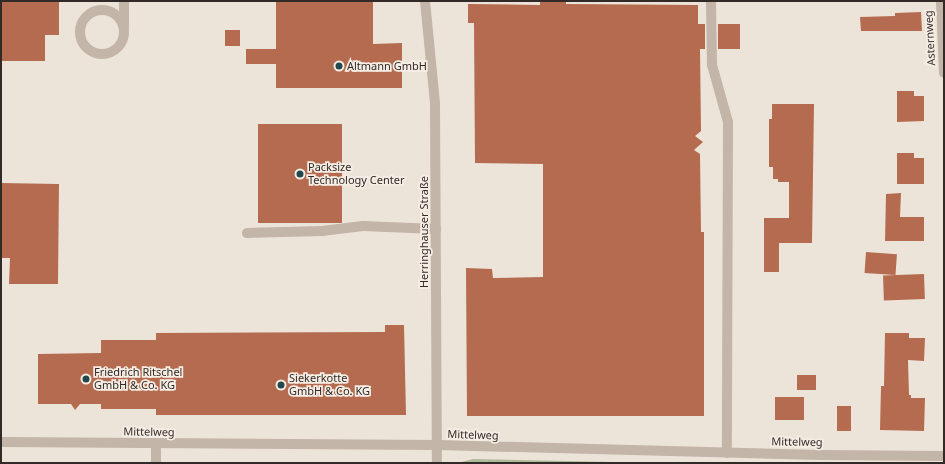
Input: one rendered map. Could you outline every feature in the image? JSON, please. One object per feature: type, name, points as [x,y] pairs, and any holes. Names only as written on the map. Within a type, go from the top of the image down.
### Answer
[{"type":"street","points":[[124,1],[125,35],[122,42],[111,53],[96,54],[84,46],[81,39],[80,32],[84,18],[96,11],[111,12],[122,21],[124,27]]},
{"type":"street","name":"Herringhauser Straße","points":[[426,1],[435,104],[437,463]]},
{"type":"street","points":[[711,1],[712,65],[728,122],[726,453]]},
{"type":"street","name":"Asternweg","points":[[941,1],[944,73]]},
{"type":"street","points":[[247,233],[322,231],[363,226],[436,229]]},
{"type":"street","name":"Mittelweg","points":[[1,442],[437,445],[726,453],[772,458],[944,456]]},
{"type":"street","points":[[156,444],[156,463]]},
{"type":"green space","points":[[473,459],[662,463],[458,463]]},
{"type":"building","points":[[2,1],[59,1],[59,35],[45,35],[45,61],[2,61]]},
{"type":"building","name":"Altmann GmbH","points":[[276,1],[373,1],[373,44],[402,43],[402,88],[276,88],[276,64],[246,64],[246,49],[276,49]]},
{"type":"building","points":[[540,1],[566,1],[566,4],[698,5],[698,24],[705,24],[705,49],[700,49],[701,131],[695,136],[703,142],[694,150],[700,154],[701,232],[704,232],[704,416],[467,416],[466,268],[492,269],[493,278],[543,277],[543,164],[475,163],[474,23],[468,23],[468,4],[540,5]]},
{"type":"building","points":[[921,12],[922,31],[861,31],[860,17],[895,16],[895,13]]},
{"type":"building","points":[[718,24],[740,24],[740,49],[718,49]]},
{"type":"building","points":[[225,30],[240,30],[240,46],[225,46]]},
{"type":"building","points":[[897,91],[914,91],[914,96],[924,96],[924,121],[897,122]]},
{"type":"building","points":[[772,104],[814,104],[812,243],[779,243],[779,272],[764,272],[764,218],[789,218],[789,182],[778,182],[778,179],[773,179],[773,167],[769,167],[769,119],[772,119]]},
{"type":"building","name":"Packsize Technology Center","points":[[258,124],[342,124],[342,223],[258,223]]},
{"type":"building","points":[[897,153],[914,153],[914,158],[924,158],[924,184],[897,184]]},
{"type":"building","points":[[1,183],[59,184],[58,284],[9,284],[10,258],[1,258]]},
{"type":"building","points":[[901,193],[900,217],[924,217],[924,241],[885,241],[886,194]]},
{"type":"building","points":[[866,252],[897,254],[895,275],[865,273]]},
{"type":"building","points":[[924,274],[925,299],[884,300],[883,275]]},
{"type":"building","name":"Siekerkotte GmbH & Co. KG","points":[[385,325],[404,325],[406,415],[156,415],[156,409],[101,409],[101,404],[80,404],[75,410],[71,404],[38,404],[38,354],[101,353],[101,340],[156,340],[156,333],[385,332]]},
{"type":"building","points":[[885,333],[909,333],[909,338],[925,338],[924,361],[908,360],[909,395],[911,395],[911,398],[925,398],[924,431],[880,430],[881,386],[884,386]]},
{"type":"building","points":[[797,375],[816,375],[816,390],[797,390]]},
{"type":"building","points":[[775,397],[804,397],[804,420],[775,420]]},
{"type":"building","points":[[837,406],[851,406],[851,431],[837,431]]},
{"type":"place","name":"Altmann GmbH","points":[[339,66]]},
{"type":"place","name":"Packsize Technology Center","points":[[300,174]]},
{"type":"place","name":"Friedrich Ritschel GmbH & Co. KG","points":[[86,379]]},
{"type":"place","name":"Siekerkotte GmbH & Co. KG","points":[[281,385]]}]
